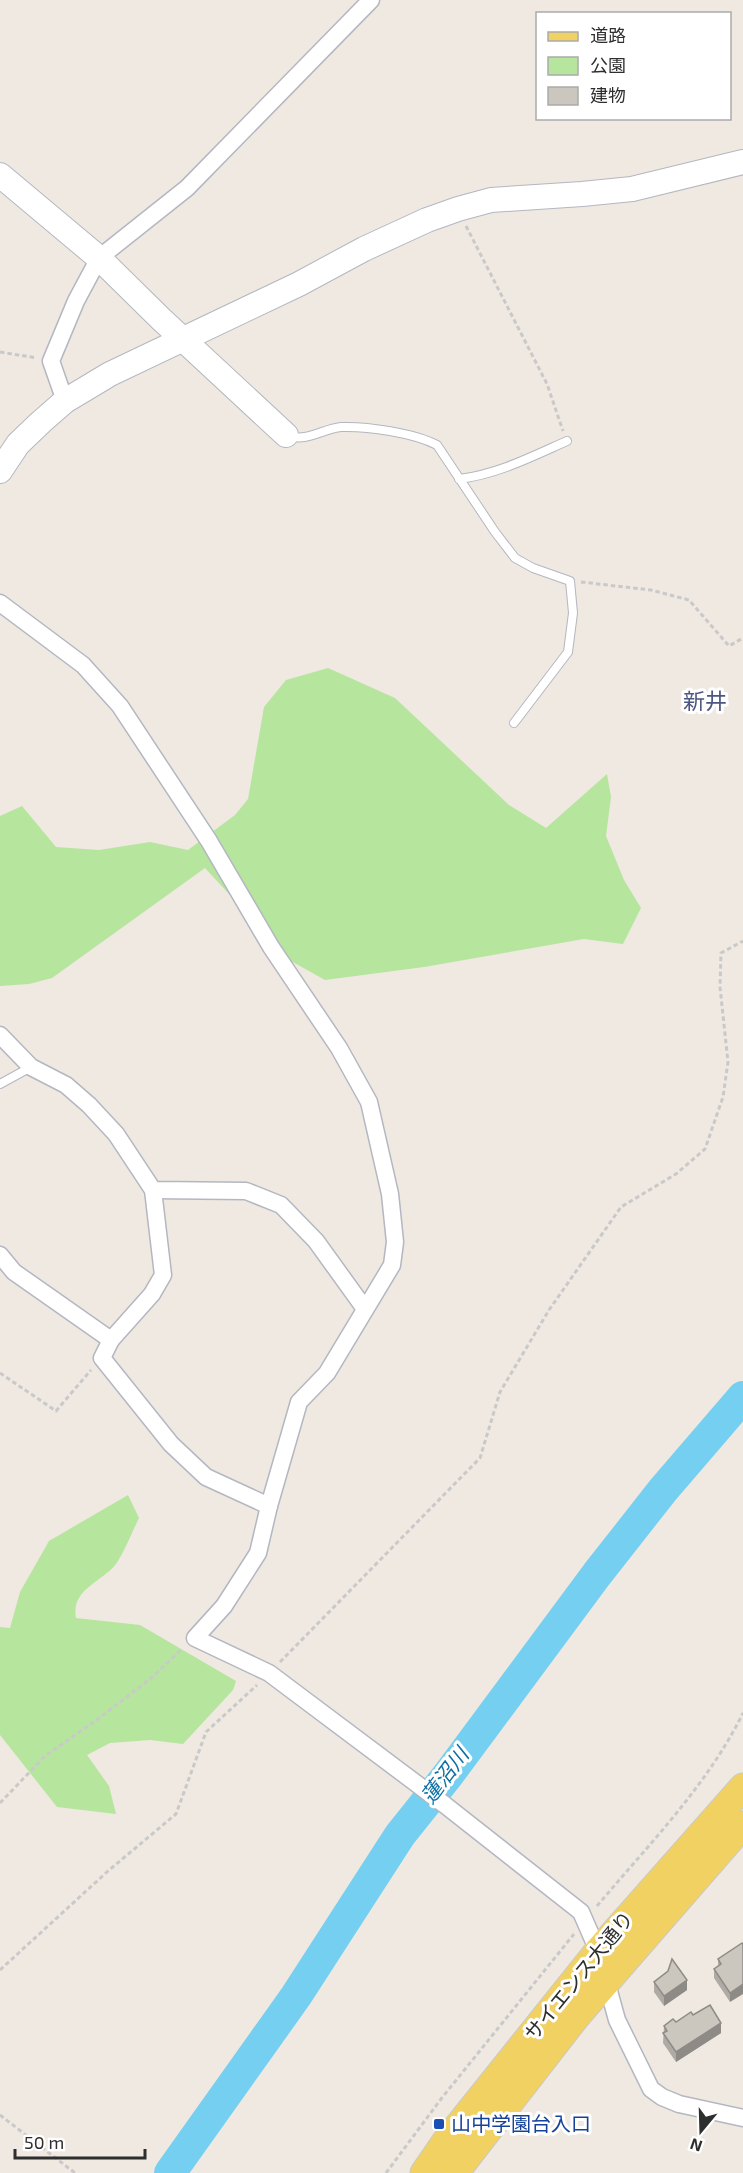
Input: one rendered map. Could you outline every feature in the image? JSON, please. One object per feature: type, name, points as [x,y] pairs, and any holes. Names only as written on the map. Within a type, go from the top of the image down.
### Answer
[{"type":"main road","name":"サイエンス大通り","points":[[424,2173],[446,2141],[598,1951],[743,1787]]},
{"type":"main road","name":"サイエンス大通り","points":[[455,2173],[606,1982],[743,1826]]},
{"type":"street","points":[[65,401],[51,361],[76,301],[99,258],[187,188],[371,0]]},
{"type":"street","points":[[0,471],[18,444],[65,401],[110,374],[427,220],[491,200],[582,195],[632,189],[743,162]]},
{"type":"street","points":[[0,175],[99,258],[286,435]]},
{"type":"street","points":[[0,603],[83,665],[120,706],[209,841],[271,947],[339,1048],[369,1102],[390,1194],[394,1242],[392,1265],[327,1373],[299,1402],[268,1506],[258,1553],[224,1606],[195,1638],[269,1673],[445,1805],[581,1912],[598,1951],[617,2020],[651,2089],[662,2097],[679,2103],[743,2118]]},
{"type":"street","points":[[0,1035],[31,1067],[66,1085],[89,1105],[116,1134],[153,1190],[163,1275],[152,1294],[111,1340],[102,1358],[171,1444],[206,1477],[268,1506]]},
{"type":"street","points":[[153,1190],[246,1191],[281,1205],[316,1241],[365,1309]]},
{"type":"street","points":[[0,1256],[14,1272],[111,1340]]},
{"type":"lane","points":[[286,435],[296,439],[340,427],[423,438],[437,445],[515,558],[533,568],[570,581],[573,614],[568,652],[514,723]]},
{"type":"lane","points":[[459,479],[480,476],[514,465],[567,441]]},
{"type":"lane","points":[[0,1084],[31,1067]]},
{"type":"path","points":[[458,209],[502,300],[547,384],[567,441]]},
{"type":"path","points":[[0,352],[51,361]]},
{"type":"path","points":[[570,581],[651,590],[689,600],[729,646],[743,638]]},
{"type":"path","points":[[0,1970],[108,1871],[176,1814],[206,1732],[269,1673],[480,1458],[500,1392],[549,1310],[621,1207],[676,1174],[705,1149],[723,1097],[728,1062],[720,987],[722,953],[743,941]]},
{"type":"path","points":[[0,1373],[56,1411],[102,1358]]},
{"type":"path","points":[[0,1803],[45,1756],[126,1697],[195,1638]]},
{"type":"path","points":[[386,2173],[441,2099],[703,1780],[730,1740],[743,1713]]},
{"type":"path","points":[[0,2115],[75,2173]]},
{"type":"green space","points":[[328,668],[395,698],[509,805],[546,828],[607,774],[611,797],[606,836],[624,880],[641,908],[623,944],[584,939],[424,967],[325,980],[291,961],[205,868],[52,978],[29,984],[0,986],[0,816],[22,806],[56,847],[99,850],[150,842],[188,850],[235,815],[248,799],[264,707],[286,680]]},
{"type":"green space","points":[[128,1495],[139,1518],[113,1568],[83,1592],[78,1599],[76,1618],[140,1625],[236,1681],[233,1690],[183,1744],[150,1740],[110,1743],[87,1755],[109,1786],[116,1814],[57,1807],[0,1735],[0,1627],[10,1628],[20,1592],[49,1541]]},
{"type":"building","points":[[742,1943],[743,1984],[730,1993],[714,1969],[721,1964],[718,1959]]},
{"type":"building","points":[[672,1959],[687,1980],[664,1996],[654,1982],[668,1971]]},
{"type":"building","points":[[710,2005],[721,2023],[676,2052],[663,2033],[667,2031],[664,2026],[673,2019],[676,2022],[691,2012],[693,2015]]},
{"type":"waterway","name":"蓮沼川","points":[[170,2173],[296,1996],[400,1835],[448,1775],[597,1574],[663,1490],[743,1397]]},
{"type":"place","name":"山中学園台入口","points":[[439,2124]]},
{"type":"district","name":"新井","points":[[705,701]]}]
